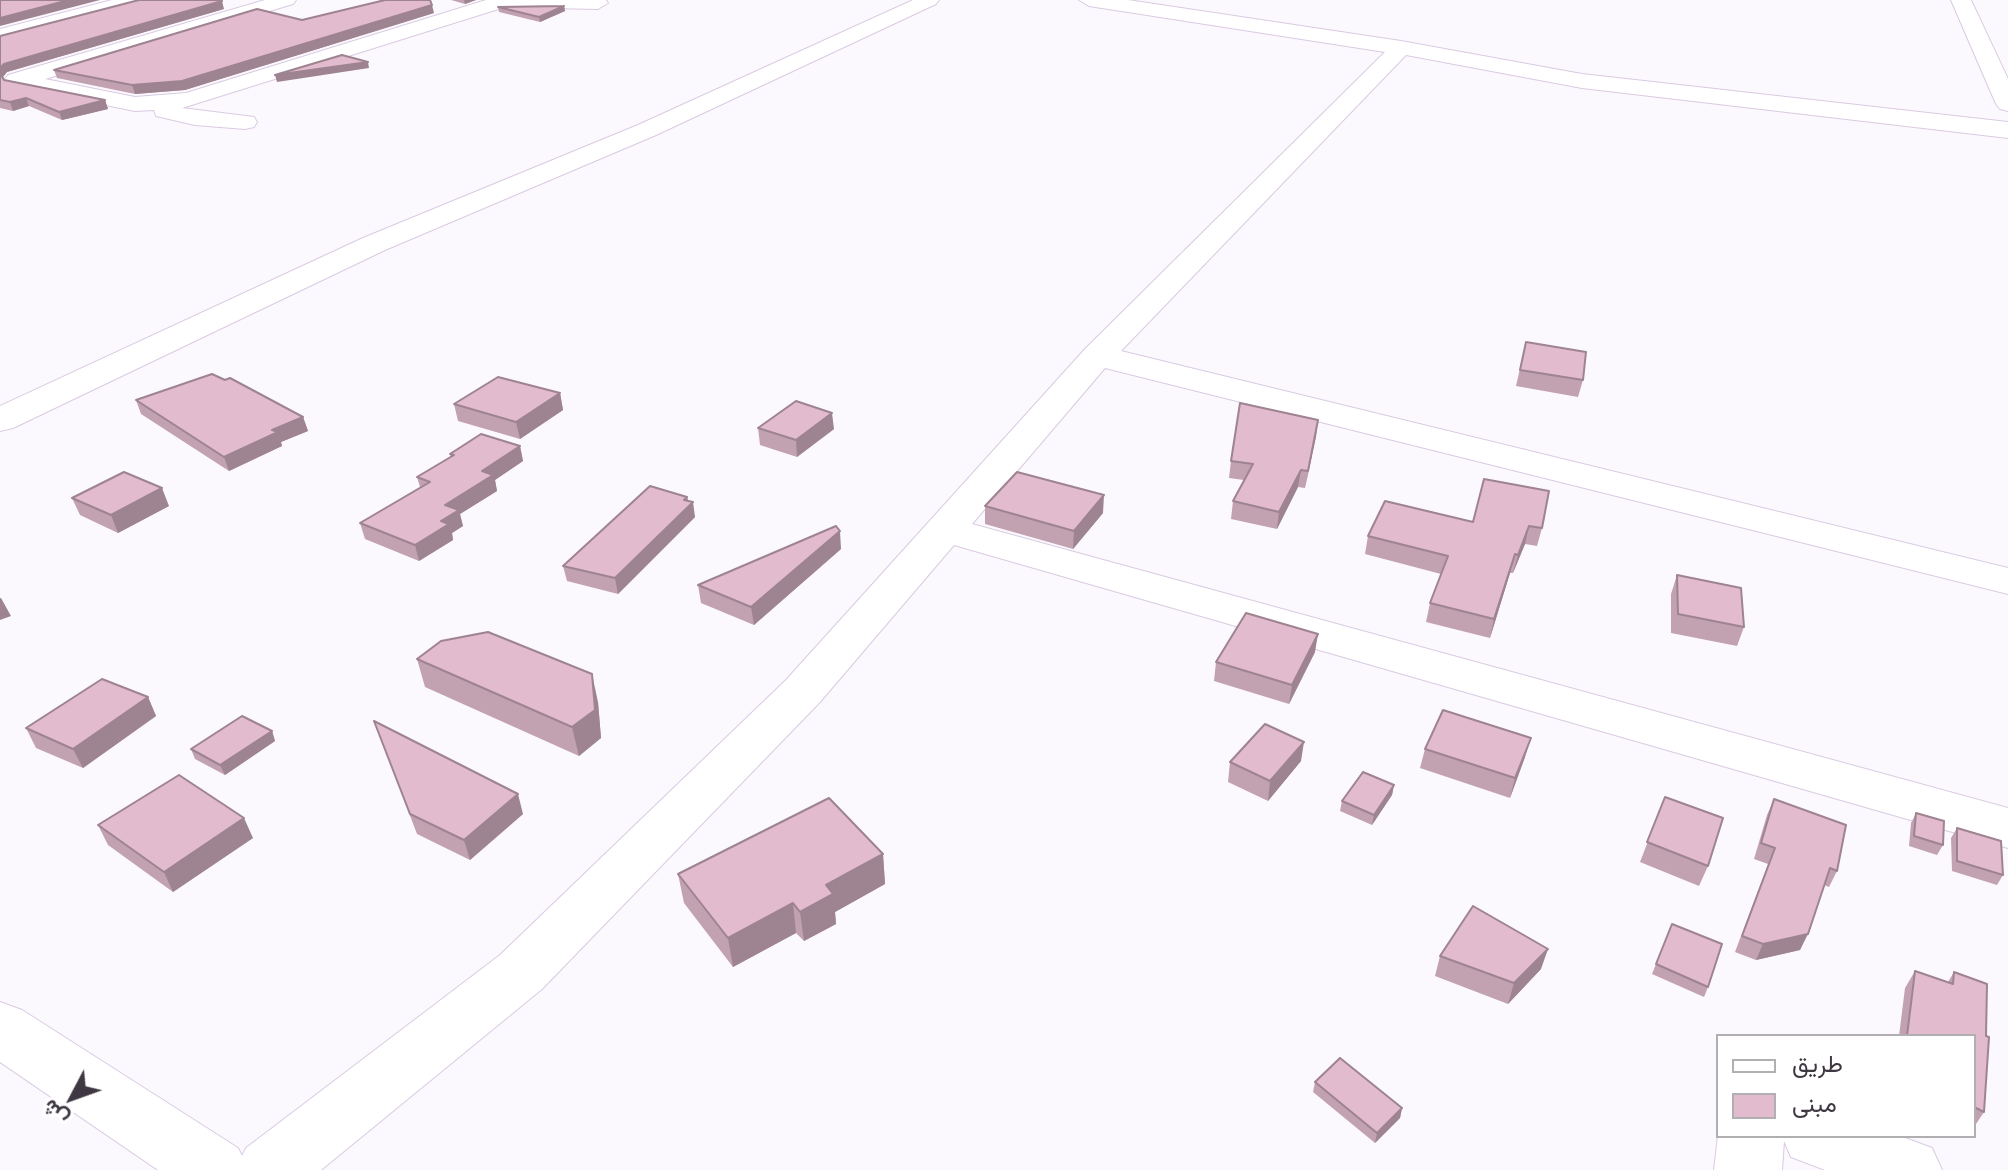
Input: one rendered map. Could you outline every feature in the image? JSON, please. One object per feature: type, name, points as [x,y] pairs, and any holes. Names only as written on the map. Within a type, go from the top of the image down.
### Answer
[{"type":"street","points":[[0,35],[135,0]]},
{"type":"street","points":[[248,0],[280,2]]},
{"type":"street","points":[[135,104],[188,100],[505,0],[598,3]]},
{"type":"street","points":[[0,420],[374,244],[647,130],[929,0]]},
{"type":"street","points":[[1089,0],[1401,48],[1582,81],[2008,130]]},
{"type":"street","points":[[1961,0],[2008,104]]},
{"type":"street","points":[[8,82],[280,2]]},
{"type":"street","points":[[0,19],[39,25]]},
{"type":"street","points":[[270,1170],[521,972],[803,691],[1097,356],[1401,48]]},
{"type":"street","points":[[8,82],[135,104],[195,118],[245,122]]},
{"type":"street","points":[[1097,356],[2007,586]]},
{"type":"street","points":[[945,529],[2008,828]]},
{"type":"street","points":[[0,1028],[214,1170]]},
{"type":"street","points":[[1748,1170],[1751,1138]]},
{"type":"street","points":[[1820,1138],[1908,1170]]},
{"type":"building","points":[[0,0],[69,0],[0,18]]},
{"type":"building","points":[[139,0],[222,1],[4,64],[0,68],[0,36]]},
{"type":"building","points":[[385,0],[430,0],[432,5],[182,81],[132,85],[54,70],[257,9],[302,20]]},
{"type":"building","points":[[564,6],[539,17],[498,7]]},
{"type":"building","points":[[342,55],[368,62],[275,75]]},
{"type":"building","points":[[0,73],[4,80],[105,100],[59,112],[26,98],[10,102],[0,100]]},
{"type":"building","points":[[1526,342],[1586,352],[1583,380],[1520,370]]},
{"type":"building","points":[[212,374],[225,380],[230,378],[303,417],[272,430],[278,432],[224,457],[136,400]]},
{"type":"building","points":[[498,377],[560,393],[516,422],[454,404]]},
{"type":"building","points":[[796,401],[832,413],[796,440],[758,428]]},
{"type":"building","points":[[1240,403],[1318,420],[1308,471],[1301,470],[1279,512],[1233,501],[1253,464],[1231,461]]},
{"type":"building","points":[[481,434],[520,446],[482,471],[493,475],[445,505],[459,510],[441,521],[449,524],[415,545],[360,523],[430,482],[417,477]]},
{"type":"building","points":[[124,472],[162,488],[111,515],[72,498]]},
{"type":"building","points":[[1017,472],[1104,495],[1074,531],[985,506]]},
{"type":"building","points":[[1484,479],[1549,491],[1542,528],[1529,526],[1518,555],[1515,554],[1494,619],[1430,603],[1448,556],[1368,536],[1385,501],[1473,522]]},
{"type":"building","points":[[650,486],[687,497],[684,500],[693,502],[615,578],[563,566]]},
{"type":"building","points":[[836,526],[840,531],[751,607],[698,585]]},
{"type":"building","points":[[1677,575],[1741,588],[1744,627],[1678,614]]},
{"type":"building","points":[[1246,613],[1318,634],[1292,685],[1216,662]]},
{"type":"building","points":[[488,632],[592,674],[595,710],[572,727],[417,659],[441,641]]},
{"type":"building","points":[[102,679],[148,697],[73,749],[26,728]]},
{"type":"building","points":[[1443,710],[1531,738],[1515,778],[1425,749]]},
{"type":"building","points":[[242,716],[272,731],[220,765],[191,749]]},
{"type":"building","points":[[374,721],[518,794],[464,840],[410,814]]},
{"type":"building","points":[[1265,724],[1304,742],[1270,781],[1230,762]]},
{"type":"building","points":[[1363,772],[1394,785],[1374,815],[1342,801]]},
{"type":"building","points":[[179,775],[244,818],[164,872],[98,825]]},
{"type":"building","points":[[1665,797],[1723,818],[1708,866],[1647,842]]},
{"type":"building","points":[[829,798],[883,854],[826,885],[833,894],[800,912],[793,903],[728,938],[678,874]]},
{"type":"building","points":[[1774,799],[1846,825],[1837,871],[1830,868],[1808,934],[1763,944],[1742,936],[1775,848],[1761,843]]},
{"type":"building","points":[[1916,813],[1944,821],[1943,845],[1914,836]]},
{"type":"building","points":[[1957,828],[2001,841],[2003,875],[1957,861]]},
{"type":"building","points":[[1473,906],[1548,949],[1514,983],[1440,956]]},
{"type":"building","points":[[1672,924],[1722,944],[1708,987],[1656,964]]},
{"type":"building","points":[[1915,971],[1953,984],[1954,972],[1987,984],[1986,1036],[1989,1037],[1984,1112],[1976,1108],[1976,1034],[1907,1034]]},
{"type":"building","points":[[1340,1058],[1402,1108],[1377,1133],[1315,1082]]}]
